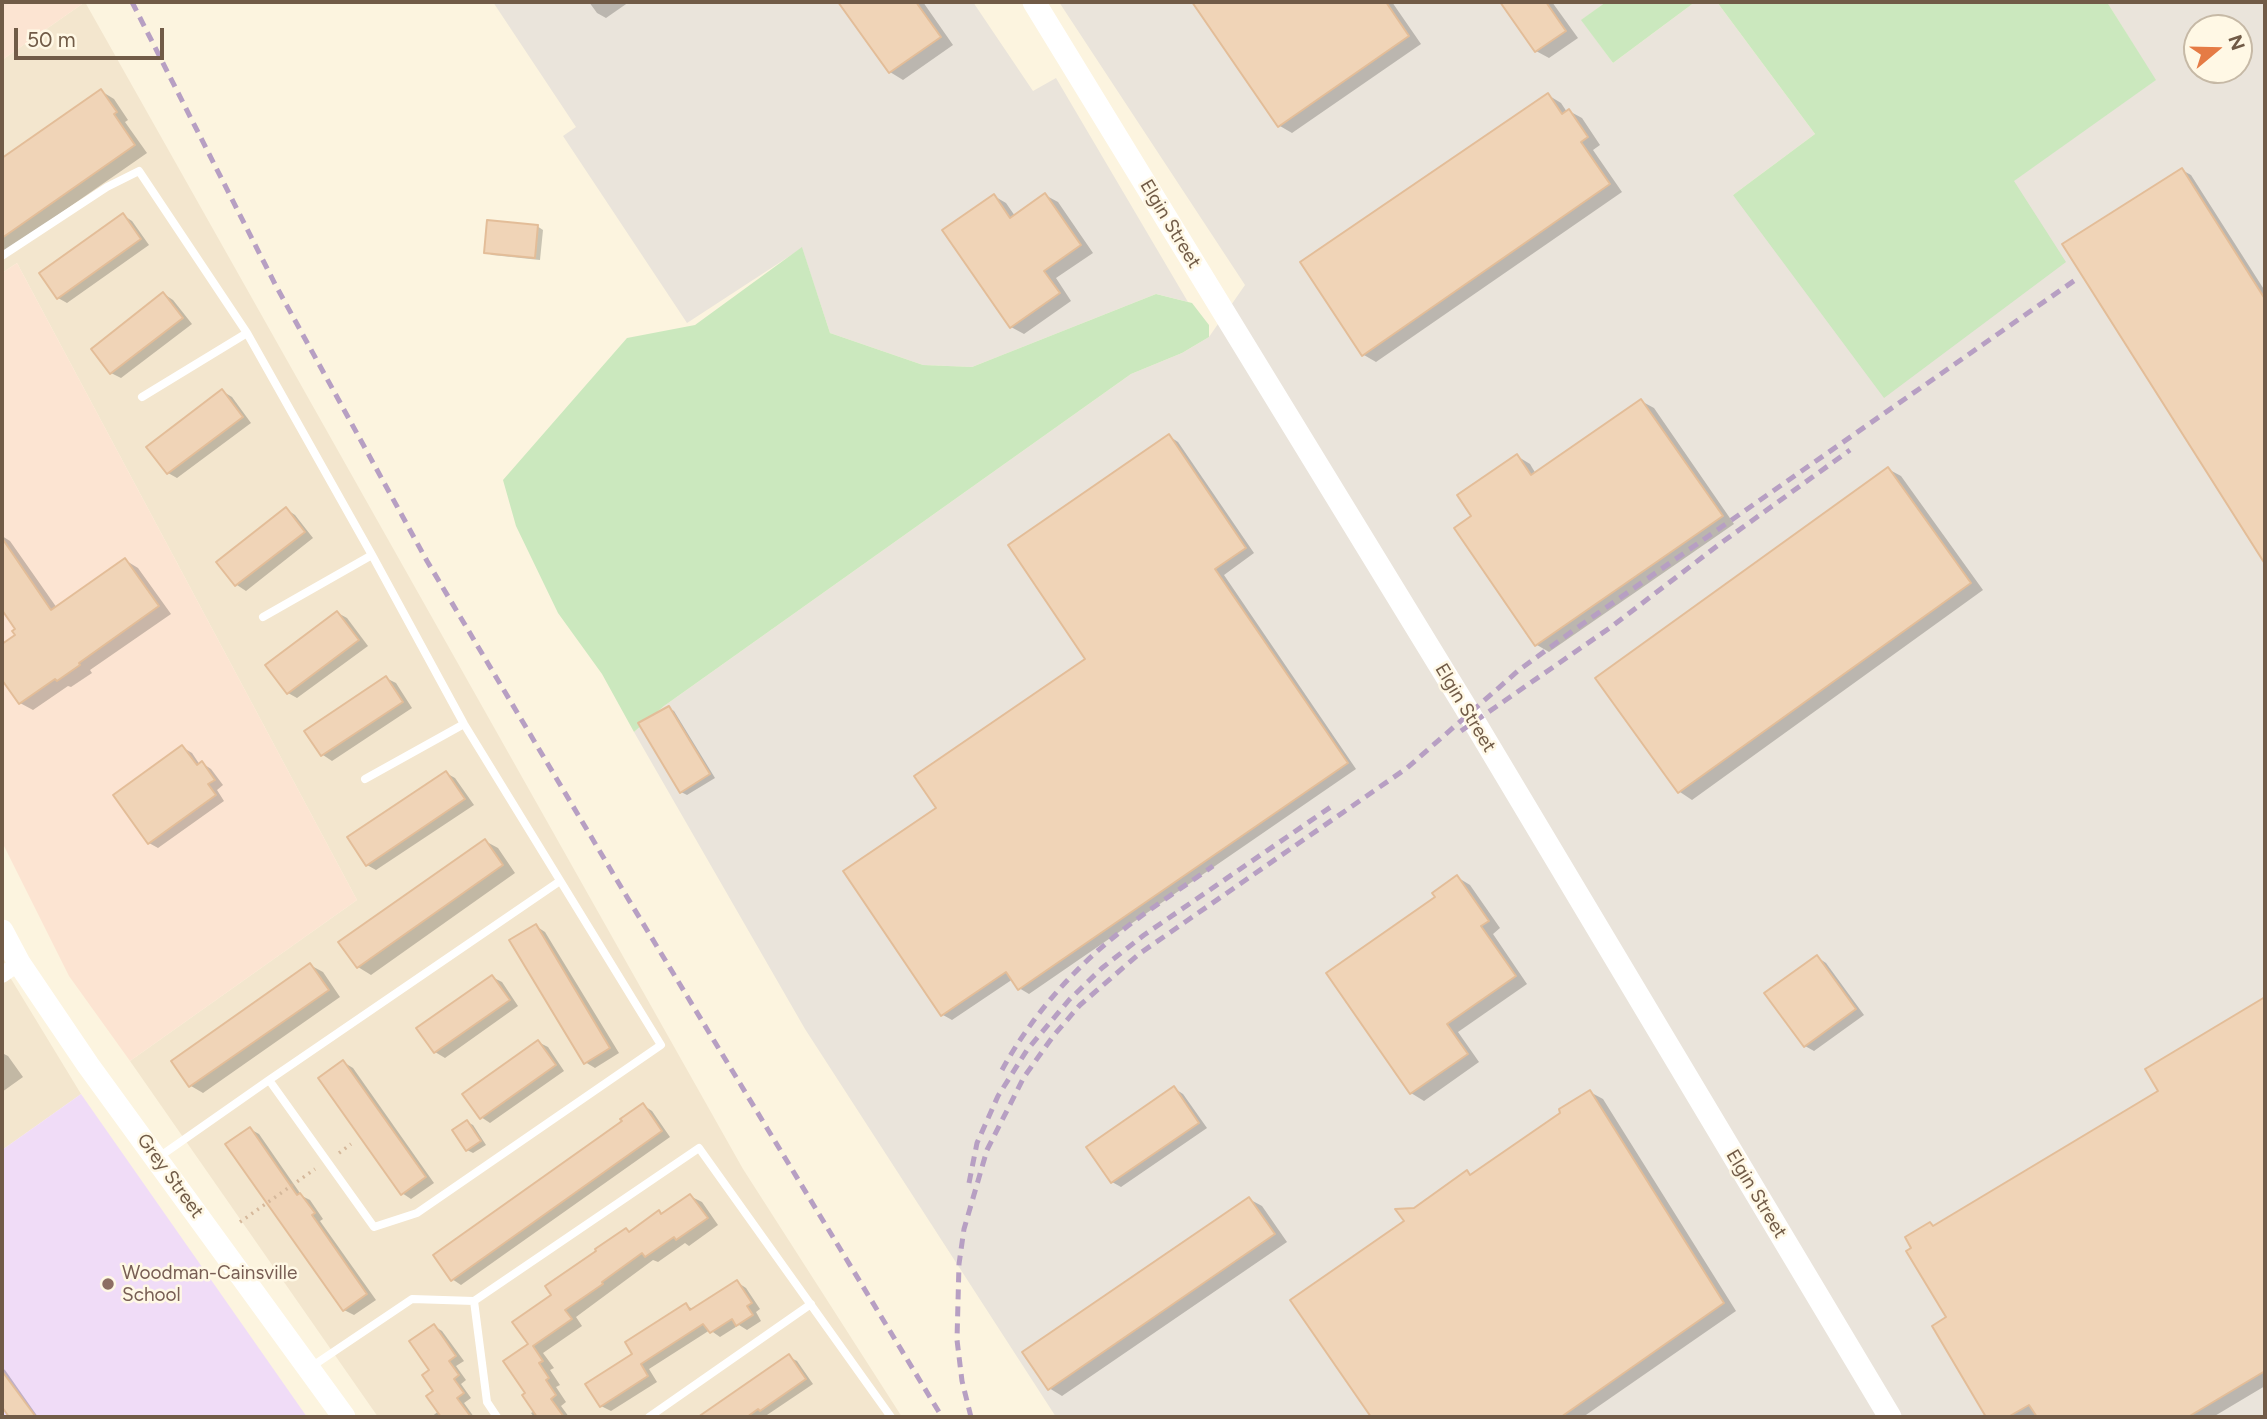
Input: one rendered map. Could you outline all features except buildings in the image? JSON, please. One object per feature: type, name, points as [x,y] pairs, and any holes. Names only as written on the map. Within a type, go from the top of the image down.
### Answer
[{"type":"main road","name":"Elgin Street","points":[[1034,2],[1469,713],[1890,1417]]},
{"type":"main road","name":"Grey Street","points":[[2,931],[10,969],[88,1065],[344,1417]]},
{"type":"lane","points":[[2,256],[107,187],[139,170],[247,333],[464,724],[661,1045],[417,1213],[374,1227],[269,1080]]},
{"type":"lane","points":[[142,397],[247,333]]},
{"type":"lane","points":[[263,617],[372,555]]},
{"type":"lane","points":[[365,779],[464,724]]},
{"type":"lane","points":[[157,1159],[560,881]]},
{"type":"lane","points":[[309,1368],[412,1299],[474,1301],[699,1148],[891,1417]]},
{"type":"lane","points":[[474,1301],[487,1402],[497,1417]]},
{"type":"lane","points":[[649,1417],[811,1304]]},
{"type":"path","points":[[240,1222],[351,1144]]},
{"type":"shaded area","points":[[2,2],[85,2],[2,60]]},
{"type":"shaded area","points":[[85,2],[743,1169],[902,1417],[378,1417],[130,1061],[357,900],[17,263],[2,273],[2,60]]},
{"type":"shaded area","points":[[493,2],[973,2],[1033,91],[1056,78],[1188,302],[1156,294],[972,367],[923,365],[830,333],[802,248],[687,323],[563,136],[576,127]]},
{"type":"shaded area","points":[[1059,2],[1606,2],[1582,20],[1613,63],[1695,2],[1717,2],[1815,134],[1733,195],[2013,181],[2155,80],[2107,2],[2265,2],[2265,1417],[1056,1417],[805,1029],[634,732],[664,706],[1131,374],[1182,353],[1209,337],[1245,285]]},
{"type":"shaded area","points":[[17,263],[357,900],[130,1061],[69,976],[2,842],[2,273]]},
{"type":"shaded area","points":[[2,964],[81,1094],[2,1150]]},
{"type":"shaded area","name":"Woodman-Cainsville School","points":[[81,1094],[307,1417],[2,1417],[2,1150]]},
{"type":"green space","points":[[1606,2],[1695,2],[1613,63],[1581,20]]},
{"type":"green space","points":[[1717,2],[2107,2],[2156,80],[2014,181],[2066,262],[1884,398],[1733,195],[1815,134]]},
{"type":"green space","points":[[802,247],[830,333],[923,365],[972,367],[1156,294],[1192,303],[1209,325],[1209,337],[1182,353],[1131,374],[664,706],[634,732],[602,674],[558,613],[516,526],[503,480],[627,338],[695,325]]},
{"type":"railway","points":[[132,2],[275,284],[427,561],[942,1417]]},
{"type":"railway","points":[[971,1417],[962,1381],[957,1340],[959,1264],[964,1229],[987,1150],[1024,1077],[1054,1035],[1080,1005],[1139,954],[1407,768],[1519,670],[2078,278]]},
{"type":"railway","points":[[1461,731],[1611,627],[1850,450]]},
{"type":"railway","points":[[969,1183],[977,1143],[998,1096],[1027,1050],[1069,1000],[1102,968],[1144,935],[1335,804]]},
{"type":"railway","points":[[1002,1070],[1036,1018],[1077,970],[1133,922],[1213,866]]},
{"type":"place","name":"Woodman-Cainsville School","points":[[108,1284]]}]
